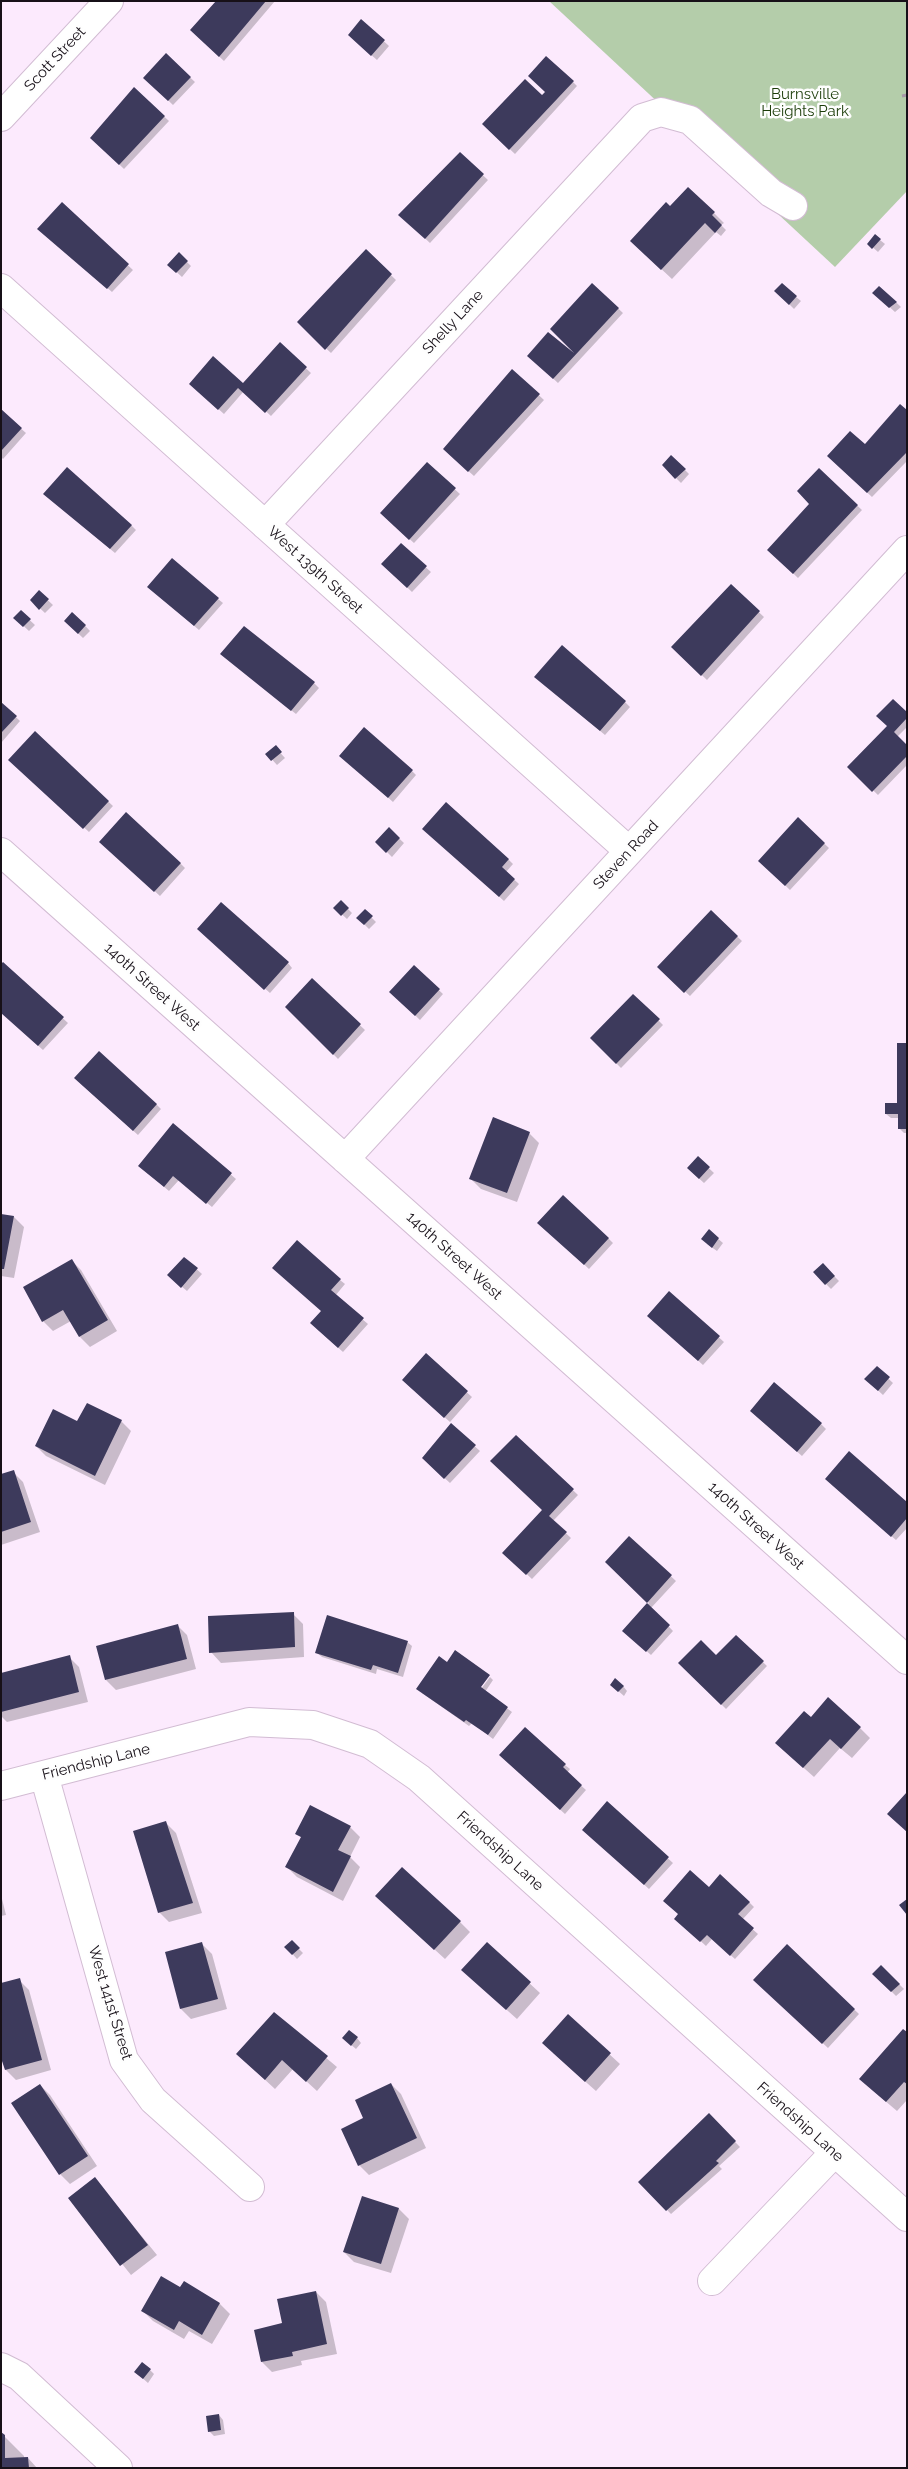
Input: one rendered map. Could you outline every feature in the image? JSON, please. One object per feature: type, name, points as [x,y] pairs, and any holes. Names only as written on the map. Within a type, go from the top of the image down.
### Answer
[{"type":"street","name":"Scott Street","points":[[1,117],[108,1]]},
{"type":"street","name":"Shelly Lane","points":[[265,525],[642,118],[661,112],[690,120],[771,193],[793,206]]},
{"type":"street","name":"West 139th Street","points":[[1,288],[629,851]]},
{"type":"street","name":"Steven Road","points":[[345,1159],[907,550]]},
{"type":"street","name":"140th Street West","points":[[1,852],[907,1660]]},
{"type":"street","name":"Friendship Lane","points":[[1,1786],[249,1722],[313,1725],[370,1744],[419,1778],[907,2217]]},
{"type":"street","name":"West 141st Street","points":[[44,1775],[124,2060],[153,2100],[250,2187]]},
{"type":"street","points":[[712,2281],[834,2153]]},
{"type":"street","points":[[1,2367],[18,2376],[118,2468]]},
{"type":"path","points":[[902,96],[907,95]]},
{"type":"green space","name":"Burnsville Heights Park","points":[[549,1],[907,1],[907,191],[835,267]]},
{"type":"building","points":[[216,1],[266,1],[219,57],[190,30]]},
{"type":"building","points":[[361,19],[385,40],[371,56],[348,35]]},
{"type":"building","points":[[166,53],[191,77],[168,101],[143,78]]},
{"type":"building","points":[[546,56],[574,81],[509,150],[482,124],[525,79],[542,95],[545,92],[528,76]]},
{"type":"building","points":[[134,87],[165,116],[119,165],[90,138]]},
{"type":"building","points":[[460,152],[484,174],[425,239],[398,215]]},
{"type":"building","points":[[688,187],[715,212],[712,215],[722,225],[715,233],[705,223],[661,270],[630,241],[666,202],[670,206]]},
{"type":"building","points":[[62,202],[129,264],[107,289],[37,229]]},
{"type":"building","points":[[875,234],[881,239],[872,249],[867,244]]},
{"type":"building","points":[[366,249],[392,274],[325,350],[297,322]]},
{"type":"building","points":[[179,252],[188,261],[176,273],[167,265]]},
{"type":"building","points":[[592,283],[619,308],[553,379],[527,356],[548,332],[574,353],[550,329]]},
{"type":"building","points":[[782,283],[797,296],[789,305],[774,291]]},
{"type":"building","points":[[879,286],[897,302],[889,308],[872,293]]},
{"type":"building","points":[[280,342],[307,367],[265,413],[238,388],[218,410],[189,384],[213,356],[243,383]]},
{"type":"building","points":[[512,369],[540,394],[468,472],[443,449]]},
{"type":"building","points":[[900,404],[907,410],[907,452],[867,493],[827,456],[850,431],[865,444]]},
{"type":"building","points":[[1,409],[22,428],[1,451]]},
{"type":"building","points":[[671,455],[686,469],[675,479],[662,465]]},
{"type":"building","points":[[427,462],[456,488],[409,540],[380,513]]},
{"type":"building","points":[[67,467],[132,525],[110,549],[43,494]]},
{"type":"building","points":[[819,468],[858,505],[793,574],[767,550],[809,504],[797,491]]},
{"type":"building","points":[[401,543],[427,566],[407,588],[381,564]]},
{"type":"building","points":[[172,558],[219,598],[194,626],[147,587]]},
{"type":"building","points":[[731,584],[760,611],[701,676],[671,647]]},
{"type":"building","points":[[39,590],[49,599],[39,610],[30,600]]},
{"type":"building","points":[[21,610],[31,619],[23,627],[13,618]]},
{"type":"building","points":[[72,612],[86,625],[78,634],[64,621]]},
{"type":"building","points":[[244,626],[315,682],[291,711],[220,654]]},
{"type":"building","points":[[562,645],[626,701],[600,731],[534,677]]},
{"type":"building","points":[[893,699],[907,712],[907,718],[894,732],[907,745],[907,756],[872,792],[847,767],[887,726],[876,716]]},
{"type":"building","points":[[1,702],[17,716],[1,733]]},
{"type":"building","points":[[364,727],[413,770],[388,798],[339,756]]},
{"type":"building","points":[[35,731],[109,801],[83,829],[8,760]]},
{"type":"building","points":[[276,745],[282,752],[271,761],[265,754]]},
{"type":"building","points":[[446,802],[509,859],[502,867],[515,879],[499,897],[422,829]]},
{"type":"building","points":[[126,812],[181,863],[154,892],[99,842]]},
{"type":"building","points":[[798,817],[825,843],[785,886],[758,861]]},
{"type":"building","points":[[389,827],[400,838],[386,853],[375,842]]},
{"type":"building","points":[[341,900],[349,908],[341,916],[333,908]]},
{"type":"building","points":[[221,902],[289,962],[264,990],[197,929]]},
{"type":"building","points":[[365,909],[373,916],[364,925],[356,918]]},
{"type":"building","points":[[711,910],[738,936],[684,993],[657,967]]},
{"type":"building","points":[[3,962],[64,1017],[38,1046],[1,1013],[1,964]]},
{"type":"building","points":[[414,965],[440,989],[415,1016],[389,992]]},
{"type":"building","points":[[312,978],[361,1024],[333,1055],[285,1007]]},
{"type":"building","points":[[633,994],[660,1019],[616,1064],[590,1038]]},
{"type":"building","points":[[897,1043],[907,1043],[907,1129],[898,1129],[898,1114],[885,1114],[885,1103],[897,1103]]},
{"type":"building","points":[[99,1051],[157,1104],[133,1131],[74,1078]]},
{"type":"building","points":[[493,1117],[530,1132],[507,1193],[469,1179]]},
{"type":"building","points":[[173,1123],[232,1173],[206,1204],[173,1176],[164,1187],[138,1166]]},
{"type":"building","points":[[698,1156],[710,1167],[699,1179],[687,1168]]},
{"type":"building","points":[[563,1195],[609,1238],[584,1265],[537,1223]]},
{"type":"building","points":[[1,1214],[14,1216],[4,1269],[1,1269]]},
{"type":"building","points":[[709,1229],[719,1238],[712,1248],[701,1239]]},
{"type":"building","points":[[297,1240],[341,1279],[331,1290],[364,1318],[338,1348],[310,1323],[321,1311],[272,1268]]},
{"type":"building","points":[[184,1257],[198,1268],[181,1288],[167,1275]]},
{"type":"building","points":[[72,1259],[108,1320],[79,1337],[63,1310],[42,1322],[23,1287]]},
{"type":"building","points":[[823,1263],[835,1276],[825,1285],[813,1272]]},
{"type":"building","points":[[669,1291],[720,1336],[698,1361],[647,1316]]},
{"type":"building","points":[[426,1353],[468,1391],[444,1418],[402,1380]]},
{"type":"building","points":[[877,1366],[890,1377],[878,1391],[864,1379]]},
{"type":"building","points":[[774,1382],[822,1423],[797,1452],[750,1411]]},
{"type":"building","points":[[87,1403],[122,1420],[95,1476],[35,1446],[53,1409],[77,1421]]},
{"type":"building","points":[[451,1423],[476,1445],[444,1479],[422,1458]]},
{"type":"building","points":[[516,1435],[574,1489],[549,1516],[567,1532],[526,1575],[502,1553],[542,1510],[490,1461]]},
{"type":"building","points":[[849,1451],[907,1502],[907,1518],[891,1537],[825,1479]]},
{"type":"building","points":[[14,1470],[31,1522],[1,1532],[1,1474]]},
{"type":"building","points":[[629,1536],[672,1575],[647,1603],[605,1562]]},
{"type":"building","points":[[647,1603],[670,1625],[646,1652],[622,1631]]},
{"type":"building","points":[[294,1612],[295,1647],[209,1653],[208,1616]]},
{"type":"building","points":[[327,1615],[408,1641],[398,1673],[373,1665],[371,1670],[315,1653]]},
{"type":"building","points":[[178,1624],[187,1659],[105,1680],[96,1646]]},
{"type":"building","points":[[736,1635],[764,1661],[721,1705],[678,1663],[701,1640],[716,1655]]},
{"type":"building","points":[[455,1650],[490,1675],[481,1687],[508,1707],[488,1735],[466,1720],[464,1722],[416,1689],[439,1656],[447,1662]]},
{"type":"building","points":[[70,1655],[79,1692],[1,1712],[1,1673]]},
{"type":"building","points":[[615,1678],[624,1686],[618,1692],[610,1685]]},
{"type":"building","points":[[828,1697],[861,1727],[841,1749],[830,1739],[803,1768],[775,1743],[804,1711],[811,1717]]},
{"type":"building","points":[[525,1727],[566,1764],[563,1767],[582,1785],[560,1810],[499,1755]]},
{"type":"building","points":[[907,1792],[907,1832],[887,1814]]},
{"type":"building","points":[[607,1801],[669,1857],[644,1885],[582,1830]]},
{"type":"building","points":[[310,1805],[351,1826],[338,1850],[351,1856],[333,1892],[285,1867],[301,1837],[295,1834]]},
{"type":"building","points":[[166,1821],[193,1903],[158,1913],[133,1831]]},
{"type":"building","points":[[402,1867],[461,1921],[434,1950],[375,1896]]},
{"type":"building","points":[[690,1870],[709,1887],[720,1874],[750,1902],[738,1914],[754,1928],[730,1956],[707,1935],[700,1942],[674,1919],[678,1914],[663,1901]]},
{"type":"building","points":[[907,1899],[907,1915],[899,1905]]},
{"type":"building","points":[[292,1940],[300,1948],[292,1955],[284,1947]]},
{"type":"building","points":[[202,1942],[218,1999],[180,2009],[165,1952]]},
{"type":"building","points":[[487,1942],[531,1982],[506,2010],[461,1970]]},
{"type":"building","points":[[787,1944],[855,2009],[822,2044],[753,1980]]},
{"type":"building","points":[[881,1965],[900,1984],[891,1992],[872,1974]]},
{"type":"building","points":[[20,1978],[42,2060],[5,2070],[1,2058],[1,1983]]},
{"type":"building","points":[[274,2012],[328,2056],[306,2082],[282,2060],[265,2080],[236,2054]]},
{"type":"building","points":[[568,2014],[611,2053],[585,2082],[542,2043]]},
{"type":"building","points":[[903,2029],[907,2032],[907,2084],[904,2082],[886,2102],[859,2079]]},
{"type":"building","points":[[349,2030],[358,2037],[351,2046],[342,2038]]},
{"type":"building","points":[[391,2083],[417,2138],[358,2166],[341,2129],[363,2118],[355,2100]]},
{"type":"building","points":[[40,2084],[88,2156],[59,2175],[11,2103]]},
{"type":"building","points":[[709,2113],[736,2141],[716,2161],[719,2163],[666,2211],[638,2182]]},
{"type":"building","points":[[95,2177],[148,2245],[120,2266],[68,2198]]},
{"type":"building","points":[[362,2196],[399,2208],[381,2264],[343,2252]]},
{"type":"building","points":[[161,2276],[180,2287],[184,2281],[220,2303],[202,2335],[179,2321],[174,2330],[141,2311]]},
{"type":"building","points":[[316,2291],[327,2344],[292,2352],[293,2356],[261,2362],[254,2330],[282,2323],[277,2299]]},
{"type":"building","points":[[142,2362],[151,2369],[143,2379],[134,2372]]},
{"type":"building","points":[[219,2414],[221,2430],[208,2432],[206,2416]]},
{"type":"building","points":[[1,2432],[5,2435],[5,2458],[28,2457],[29,2468],[1,2468]]}]
